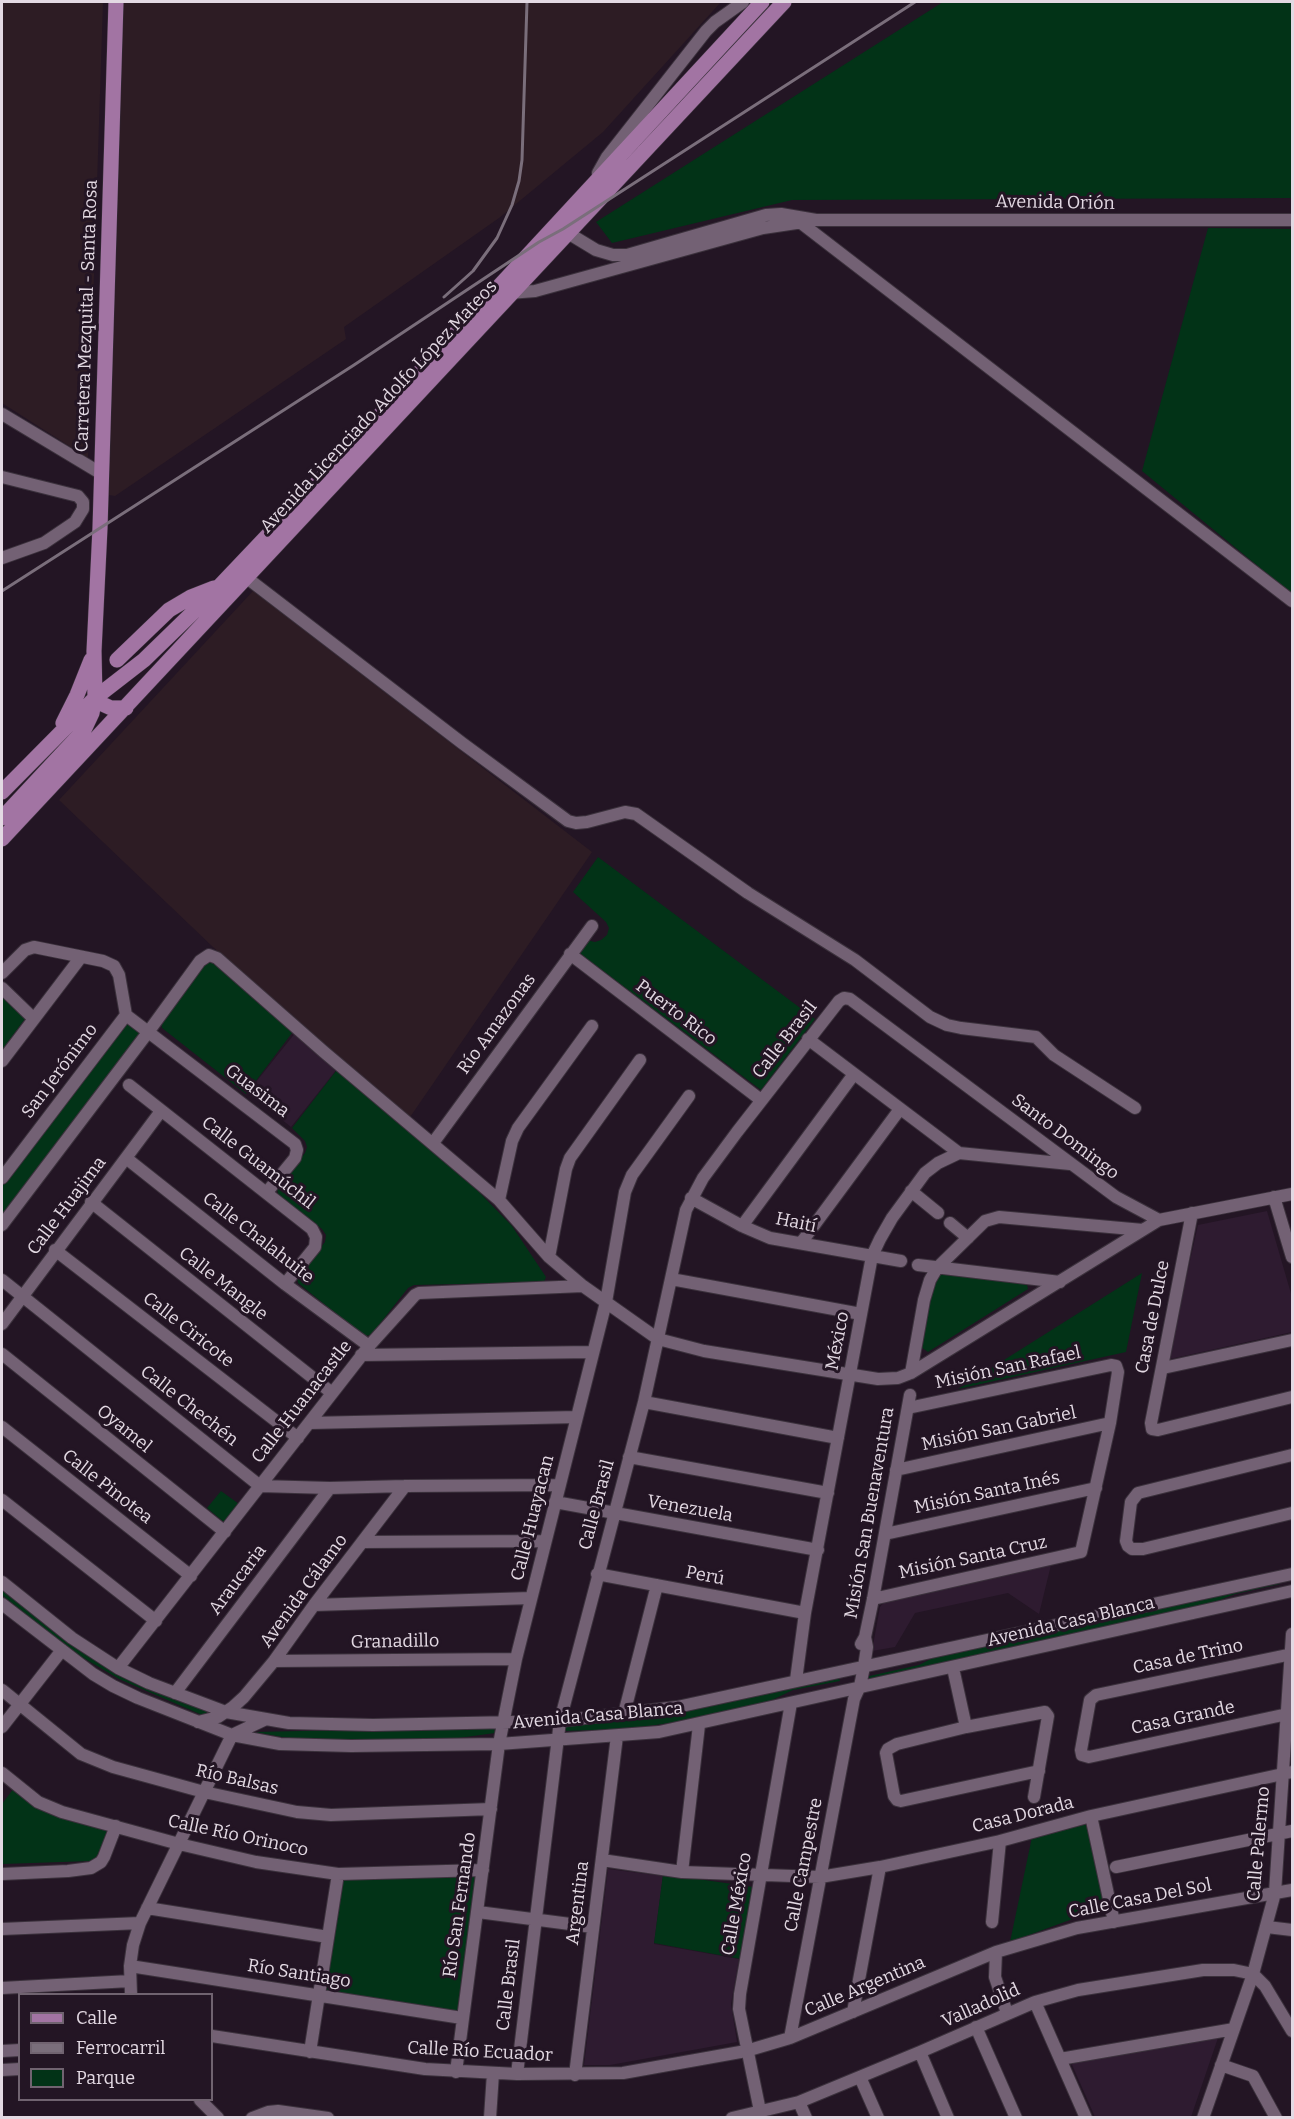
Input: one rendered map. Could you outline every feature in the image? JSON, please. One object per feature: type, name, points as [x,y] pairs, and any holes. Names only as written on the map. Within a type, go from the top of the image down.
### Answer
[{"type":"main road","name":"Carretera Mezquital - Santa Rosa","points":[[94,651],[102,474],[116,2]]},
{"type":"main road","name":"Avenida Licenciado Adolfo López Mateos","points":[[2,792],[57,734],[95,698],[144,660],[219,586],[762,2]]},
{"type":"main road","name":"Avenida Licenciado Adolfo López Mateos","points":[[2,839],[784,2]]},
{"type":"main road","points":[[117,660],[169,610],[191,597],[219,586]]},
{"type":"main road","points":[[95,632],[104,649],[117,660],[134,662],[144,660]]},
{"type":"main road","points":[[2,818],[84,730],[95,698],[94,651]]},
{"type":"main road","points":[[57,734],[77,695],[94,651]]},
{"type":"main road","points":[[95,698],[106,706],[126,708]]},
{"type":"street","points":[[596,203],[592,190],[593,182],[607,158],[715,22],[743,2]]},
{"type":"street","name":"Avenida Orión","points":[[496,288],[512,293],[535,291],[766,215],[816,220],[1293,220]]},
{"type":"street","points":[[795,219],[1293,601]]},
{"type":"street","name":"Avenida Orión","points":[[555,223],[596,250],[628,260]]},
{"type":"street","points":[[2,414],[102,474]]},
{"type":"street","points":[[2,477],[78,496],[83,502],[83,509],[75,522],[44,543],[2,558]]},
{"type":"street","points":[[247,578],[462,743],[568,820],[576,823],[625,812],[636,814],[748,893],[855,960],[930,1017],[947,1025],[961,1028],[1036,1037],[1054,1055],[1135,1108]]},
{"type":"street","name":"Río Amazonas","points":[[433,1143],[592,926]]},
{"type":"street","points":[[2,973],[29,948],[41,948],[108,962],[114,966],[119,975],[126,1015],[149,1031]]},
{"type":"street","name":"Puerto Rico","points":[[570,954],[761,1100]]},
{"type":"street","points":[[2,1225],[200,961],[207,956],[217,958],[499,1200],[549,1257],[583,1286],[658,1339],[704,1351],[888,1380],[912,1373],[1159,1220],[1293,1194]]},
{"type":"street","points":[[2,1062],[81,957]]},
{"type":"street","points":[[2,988],[33,1018]]},
{"type":"street","name":"Calle Brasil","points":[[517,2074],[560,1721],[644,1402],[686,1210],[703,1178],[761,1100],[808,1039],[844,998]]},
{"type":"street","name":"Santo Domingo","points":[[844,998],[850,999],[1121,1201],[1159,1220]]},
{"type":"street","name":"San Jerónimo","points":[[2,1178],[126,1015]]},
{"type":"street","points":[[499,1200],[512,1141],[518,1128],[592,1026]]},
{"type":"street","name":"Guasima","points":[[149,1031],[295,1144],[297,1150],[295,1158],[267,1192]]},
{"type":"street","points":[[808,1039],[959,1153],[1071,1164]]},
{"type":"street","points":[[549,1257],[570,1158],[640,1060]]},
{"type":"street","points":[[742,1226],[854,1074]]},
{"type":"street","name":"Calle Guamúchil","points":[[129,1085],[309,1226],[316,1237],[316,1243],[312,1252],[285,1284]]},
{"type":"street","name":"Calle Huayacan","points":[[499,1744],[516,1659],[606,1302],[627,1182],[689,1096]]},
{"type":"street","points":[[801,1244],[900,1109]]},
{"type":"street","name":"Calle Huajima","points":[[2,1324],[161,1111]]},
{"type":"street","name":"México","points":[[796,1680],[805,1613],[872,1256],[891,1218],[910,1191],[930,1168],[959,1153]]},
{"type":"street","name":"Calle Chalahuite","points":[[126,1158],[285,1284],[365,1351]]},
{"type":"street","points":[[910,1191],[938,1213]]},
{"type":"street","points":[[1274,1197],[1293,1257]]},
{"type":"street","name":"Haití","points":[[691,1198],[742,1226],[770,1238],[901,1262]]},
{"type":"street","name":"Calle Mangle","points":[[91,1202],[332,1393]]},
{"type":"street","name":"Casa de Dulce","points":[[1192,1213],[1151,1423],[1152,1429],[1158,1430],[1293,1397]]},
{"type":"street","points":[[912,1373],[926,1289],[937,1268],[985,1221],[999,1217],[1143,1230]]},
{"type":"street","points":[[950,1222],[968,1238]]},
{"type":"street","name":"Calle Ciricote","points":[[56,1250],[298,1438]]},
{"type":"street","points":[[918,1265],[1060,1282]]},
{"type":"street","points":[[671,1279],[861,1314]]},
{"type":"street","name":"Calle Chechén","points":[[2,1280],[260,1486]]},
{"type":"street","name":"Calle Huanacastle","points":[[118,1668],[365,1351],[413,1297],[419,1293],[583,1286]]},
{"type":"street","points":[[1162,1368],[1293,1340]]},
{"type":"street","points":[[365,1351],[593,1352]]},
{"type":"street","name":"Oyamel","points":[[2,1354],[225,1532]]},
{"type":"street","name":"Misión San Rafael","points":[[909,1401],[1116,1366],[1118,1372],[1110,1423]]},
{"type":"street","name":"Misión San Buenaventura","points":[[860,1668],[867,1647],[865,1637],[909,1401]]},
{"type":"street","points":[[644,1402],[838,1438]]},
{"type":"street","points":[[309,1423],[577,1417]]},
{"type":"street","points":[[1096,1488],[1110,1423]]},
{"type":"street","name":"Misión San Gabriel","points":[[896,1470],[1110,1423]]},
{"type":"street","name":"Calle Pinotea","points":[[2,1427],[191,1576]]},
{"type":"street","points":[[1293,1455],[1135,1495],[1131,1502],[1126,1541],[1128,1546],[1136,1550],[1143,1549],[1293,1513]]},
{"type":"street","points":[[629,1457],[828,1493]]},
{"type":"street","points":[[260,1486],[330,1488],[560,1485]]},
{"type":"street","name":"Avenida Cálamo","points":[[226,1712],[239,1702],[274,1661],[405,1486]]},
{"type":"street","name":"Araucaria","points":[[175,1693],[330,1488]]},
{"type":"street","name":"Misión Santa Inés","points":[[885,1534],[1096,1488]]},
{"type":"street","name":"Misión Santa Cruz","points":[[873,1599],[1081,1552],[1096,1488]]},
{"type":"street","points":[[2,1500],[156,1621]]},
{"type":"street","name":"Venezuela","points":[[555,1502],[818,1550]]},
{"type":"street","points":[[362,1542],[546,1541]]},
{"type":"street","name":"Perú","points":[[597,1574],[805,1613]]},
{"type":"street","name":"Avenida Casa Blanca","points":[[2,1582],[72,1638],[118,1668],[226,1712],[264,1720],[318,1725],[560,1721],[677,1707],[1293,1574]]},
{"type":"street","points":[[624,1714],[657,1586]]},
{"type":"street","name":"Avenida Casa Blanca","points":[[2,1604],[93,1674],[123,1692],[232,1735],[280,1744],[307,1746],[499,1744],[659,1732],[856,1691],[1293,1591]]},
{"type":"street","points":[[314,1605],[531,1598]]},
{"type":"street","name":"Calle Palermo","points":[[1203,2118],[1253,1974],[1275,1893],[1279,1833],[1288,1773],[1293,1635]]},
{"type":"street","points":[[2,1727],[62,1650]]},
{"type":"street","name":"Casa de Trino","points":[[1082,1755],[1081,1745],[1092,1697],[1292,1654]]},
{"type":"street","points":[[93,1674],[96,1664],[104,1659]]},
{"type":"street","name":"Granadillo","points":[[274,1661],[516,1659]]},
{"type":"street","name":"Calle Campestre","points":[[790,2038],[860,1668]]},
{"type":"street","points":[[953,1668],[966,1727]]},
{"type":"street","name":"Río Balsas","points":[[2,1690],[65,1742],[95,1761],[204,1792],[297,1812],[331,1815],[491,1809]]},
{"type":"street","name":"Calle México","points":[[760,2112],[746,2051],[739,2009],[740,1994],[791,1703]]},
{"type":"street","points":[[198,1722],[213,1719],[226,1712],[232,1735]]},
{"type":"street","points":[[1034,1797],[1039,1771],[1048,1716],[1046,1713],[966,1727],[897,1744],[888,1749],[886,1757],[897,1800],[901,1801],[1039,1771]]},
{"type":"street","name":"Casa Grande","points":[[1082,1755],[1089,1757],[1290,1713]]},
{"type":"street","points":[[131,1993],[130,1966],[133,1945],[147,1908],[232,1735],[264,1720]]},
{"type":"street","points":[[682,1872],[699,1725]]},
{"type":"street","name":"Argentina","points":[[575,2075],[617,1736]]},
{"type":"street","name":"Río San Fernando","points":[[456,2072],[499,1744]]},
{"type":"street","name":"Calle Río Orinoco","points":[[2,1773],[43,1805],[179,1844],[284,1867],[338,1874],[483,1870]]},
{"type":"street","name":"Casa Dorada","points":[[602,1860],[682,1872],[820,1877],[880,1867],[1000,1841],[1091,1816],[1288,1773]]},
{"type":"street","points":[[1091,1816],[1114,1922]]},
{"type":"street","points":[[2,1874],[68,1872],[91,1868],[101,1862],[104,1857],[116,1826]]},
{"type":"street","points":[[1116,1867],[1293,1831]]},
{"type":"street","points":[[992,1922],[1000,1841]]},
{"type":"street","points":[[853,2012],[880,1867]]},
{"type":"street","points":[[310,2052],[338,1874]]},
{"type":"street","name":"Calle Casa Del Sol","points":[[996,1952],[1077,1928],[1293,1890]]},
{"type":"street","points":[[147,1908],[328,1937]]},
{"type":"street","points":[[478,1912],[593,1927]]},
{"type":"street","points":[[2,1929],[140,1923]]},
{"type":"street","points":[[1267,1927],[1293,1930]]},
{"type":"street","points":[[996,1952],[995,1977],[1007,2013]]},
{"type":"street","name":"Calle Argentina","points":[[746,2051],[790,2038],[996,1952]]},
{"type":"street","name":"Río Santiago","points":[[130,1966],[462,2018]]},
{"type":"street","name":"Valladolid","points":[[732,2118],[799,2102],[1007,2013],[1035,2002],[1078,1990],[1203,1970],[1234,1970],[1253,1974]]},
{"type":"street","points":[[1253,1974],[1265,1986],[1293,2031]]},
{"type":"street","points":[[2,1988],[130,1982]]},
{"type":"street","points":[[1035,2002],[1086,2118]]},
{"type":"street","points":[[976,2027],[1016,2118]]},
{"type":"street","points":[[1060,2059],[1234,2029]]},
{"type":"street","name":"Calle Río Ecuador","points":[[213,2036],[394,2066],[456,2072],[517,2074],[623,2073],[746,2051]]},
{"type":"street","points":[[2,2051],[18,2050]]},
{"type":"street","points":[[920,2052],[948,2118]]},
{"type":"street","points":[[1221,2065],[1253,2076],[1274,2116]]},
{"type":"street","points":[[2,2070],[18,2069]]},
{"type":"street","points":[[490,2118],[493,2073]]},
{"type":"street","points":[[860,2077],[878,2118]]},
{"type":"street","points":[[201,2101],[218,2118]]},
{"type":"street","points":[[799,2102],[806,2118]]},
{"type":"street","points":[[252,2118],[268,2112],[278,2112],[328,2118]]},
{"type":"shaded area","points":[[2,2],[103,2],[88,458],[2,403]]},
{"type":"shaded area","points":[[124,2],[721,2],[603,132],[499,218],[344,327],[346,339],[115,496],[109,495]]},
{"type":"shaded area","points":[[253,591],[592,852],[406,1123],[213,947],[59,800]]},
{"type":"shaded area","points":[[296,1032],[337,1069],[291,1127],[248,1092]]},
{"type":"shaded area","points":[[1267,1211],[1292,1297],[1292,1332],[1168,1358],[1198,1225]]},
{"type":"shaded area","points":[[1051,1565],[1039,1614],[1008,1593],[915,1613],[895,1647],[872,1651],[880,1607],[885,1601]]},
{"type":"shaded area","points":[[608,1869],[663,1876],[654,1944],[739,1959],[731,2004],[737,2042],[610,2065],[584,2065]]},
{"type":"shaded area","points":[[1219,2035],[1191,2117],[1095,2117],[1070,2060]]},
{"type":"green space","points":[[943,2],[1292,2],[1292,198],[792,200],[612,243],[596,222]]},
{"type":"green space","points":[[1208,228],[1292,229],[1292,594],[1142,471]]},
{"type":"green space","points":[[598,857],[815,1019],[761,1090],[578,952],[586,940],[595,942],[601,940],[607,935],[609,928],[606,922],[573,892]]},
{"type":"green space","points":[[206,961],[217,962],[295,1029],[246,1094],[162,1028],[161,1021]]},
{"type":"green space","points":[[2,993],[27,1016],[2,1050]]},
{"type":"green space","points":[[125,1021],[139,1032],[139,1035],[2,1218],[2,1183]]},
{"type":"green space","points":[[339,1067],[479,1192],[512,1226],[546,1277],[544,1282],[414,1285],[408,1288],[371,1335],[364,1336],[298,1283],[297,1277],[325,1242],[326,1235],[322,1229],[278,1194],[277,1187],[305,1153],[307,1147],[305,1141],[292,1128]]},
{"type":"green space","points":[[941,1272],[1026,1281],[1028,1289],[928,1352],[921,1347],[934,1277]]},
{"type":"green space","points":[[1142,1273],[1126,1352],[958,1389]]},
{"type":"green space","points":[[221,1491],[239,1504],[225,1523],[207,1508]]},
{"type":"green space","points":[[1280,1581],[1280,1584],[1235,1594],[1210,1604],[867,1681],[865,1677],[919,1665],[937,1656]]},
{"type":"green space","points":[[2,1587],[78,1648],[206,1710],[207,1714],[202,1715],[119,1679],[70,1650],[2,1595]]},
{"type":"green space","points":[[836,1673],[840,1681],[793,1690],[770,1701],[676,1722],[627,1729],[563,1731],[564,1723],[628,1721]]},
{"type":"green space","points":[[494,1727],[495,1733],[451,1739],[299,1740],[254,1732]]},
{"type":"green space","points":[[14,1788],[106,1827],[108,1832],[96,1858],[91,1861],[2,1864],[2,1804]]},
{"type":"green space","points":[[1087,1824],[1108,1913],[1078,1917],[1010,1942],[1032,1837]]},
{"type":"green space","points":[[663,1874],[753,1887],[741,1959],[654,1943]]},
{"type":"green space","points":[[472,1875],[477,1879],[460,2009],[455,2014],[328,1993],[325,1988],[342,1882],[346,1878]]},
{"type":"railway","points":[[444,297],[473,271],[497,238],[512,205],[519,181],[522,160],[527,2]]},
{"type":"railway","points":[[2,591],[354,365],[539,242],[563,229],[915,2]]}]
